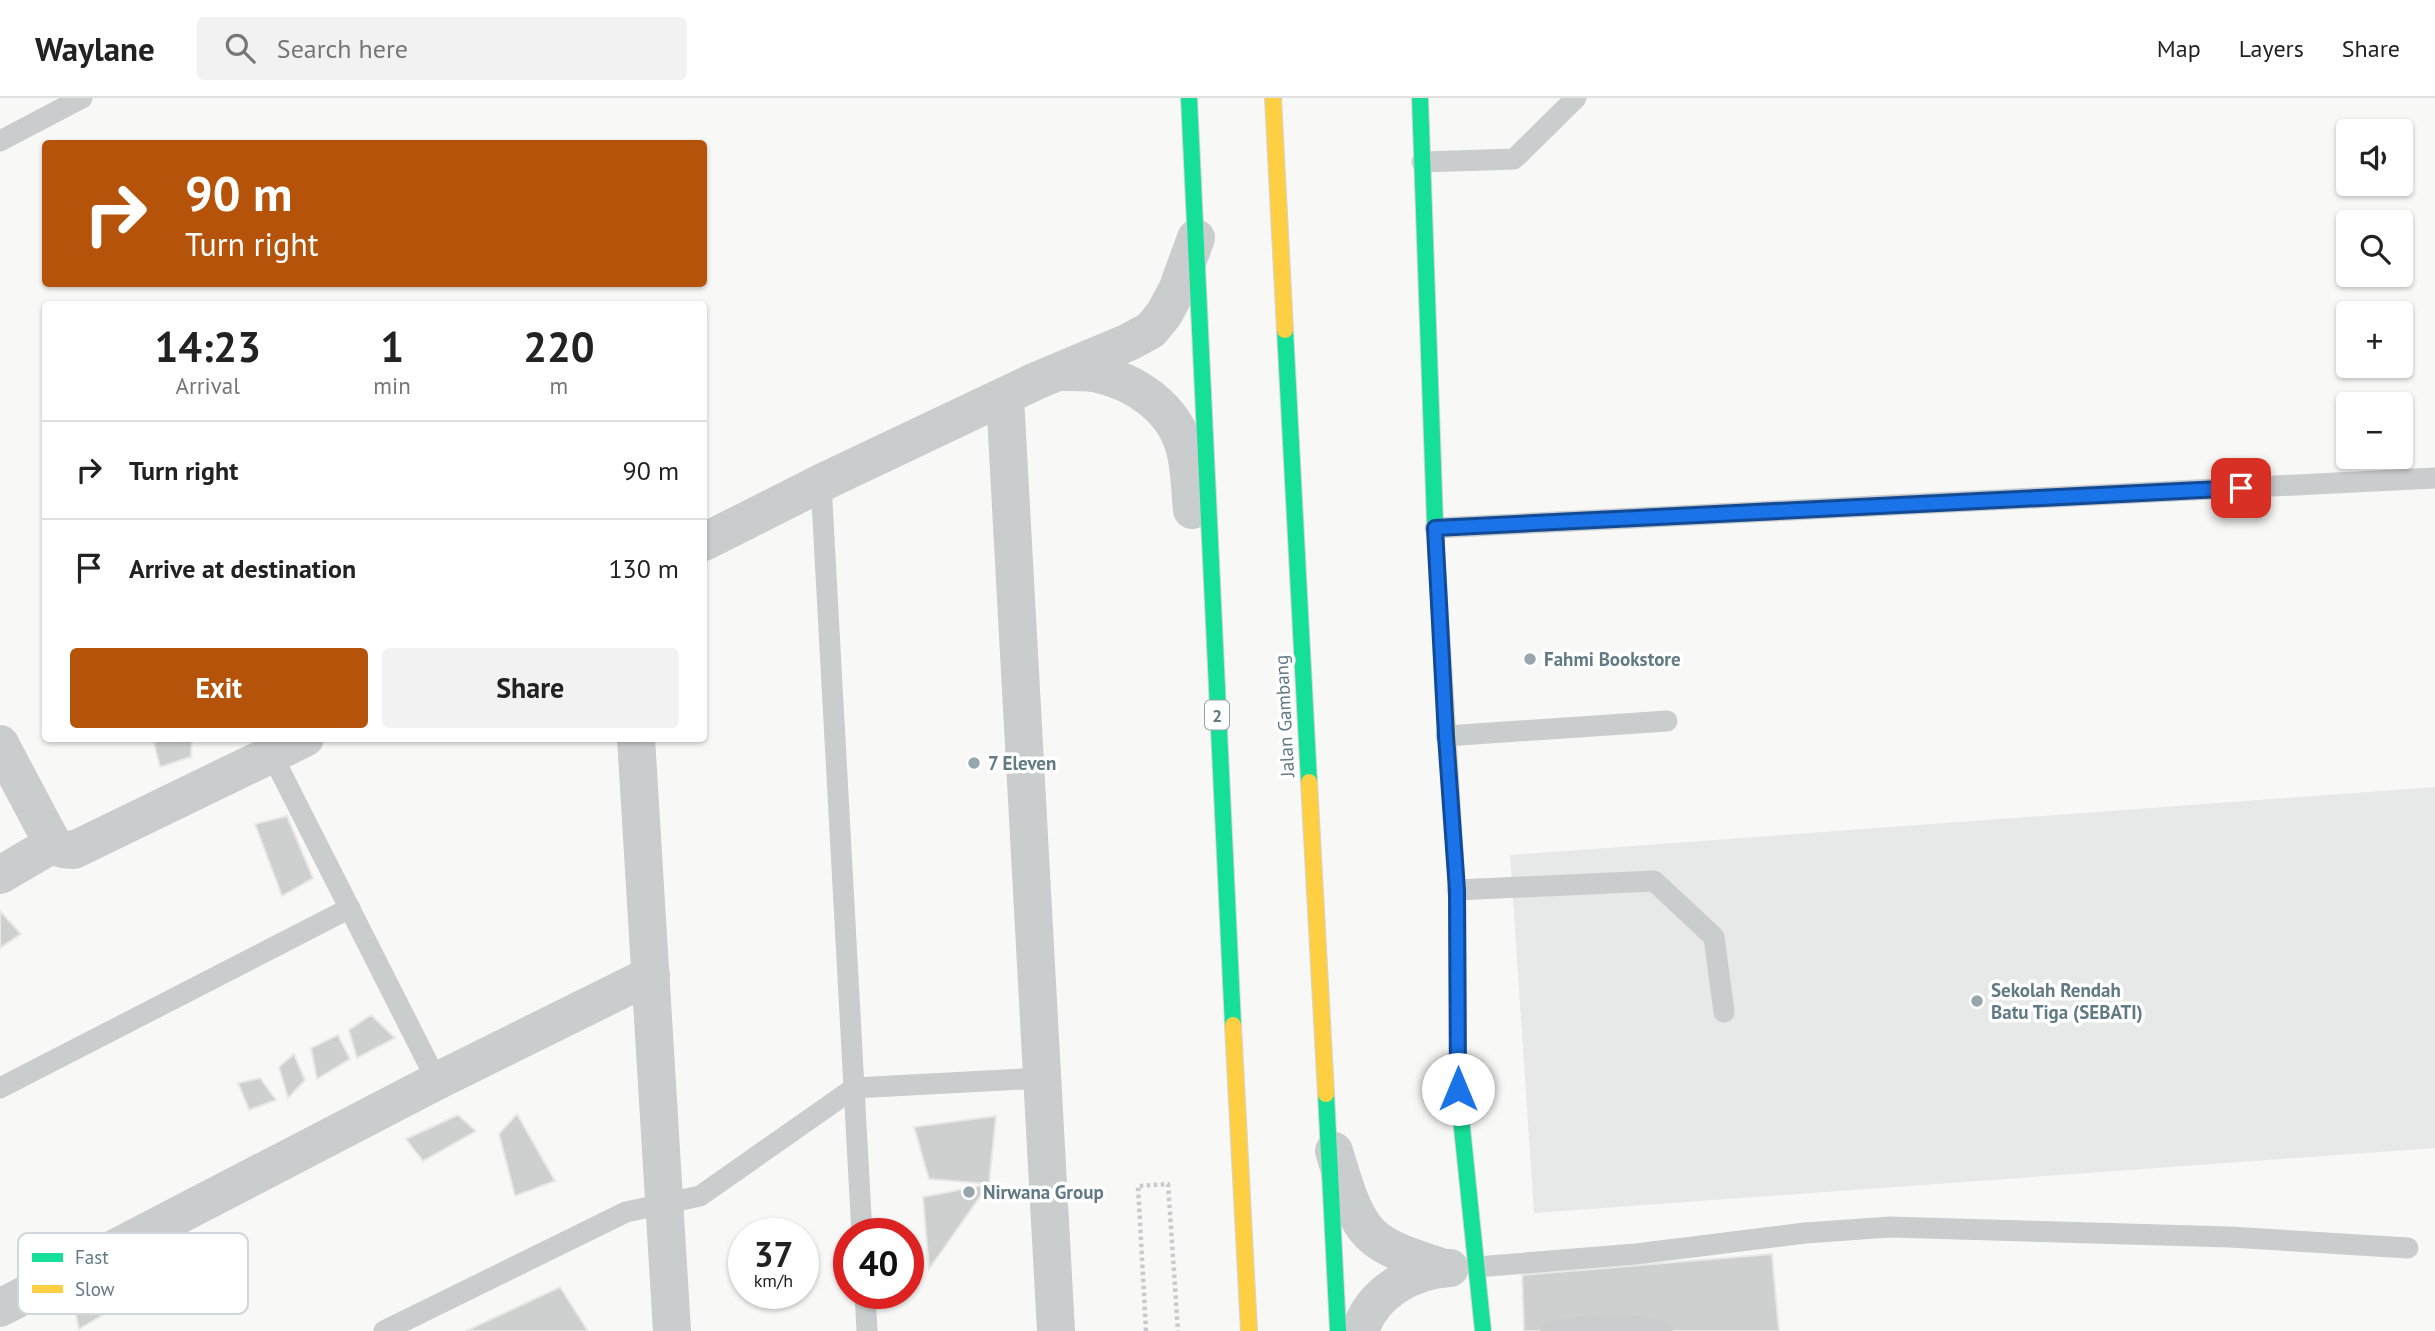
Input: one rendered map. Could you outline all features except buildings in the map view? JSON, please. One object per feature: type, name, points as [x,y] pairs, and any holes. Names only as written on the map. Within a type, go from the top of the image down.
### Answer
[{"type":"main road","name":"2","points":[[1189,98],[1249,1331]]},
{"type":"main road","name":"Jalan Gambang","points":[[1273,98],[1338,1331]]},
{"type":"main road","points":[[1420,98],[1435,528],[1457,890],[1460,1267],[1483,1331]]},
{"type":"street","points":[[707,540],[821,483],[1151,330],[1164,314],[1177,290],[1196,238]]},
{"type":"street","points":[[1059,372],[1093,373],[1120,381],[1163,407],[1177,428],[1186,452],[1219,748]]},
{"type":"street","points":[[1005,397],[1056,1331]]},
{"type":"street","points":[[636,742],[672,1331]]},
{"type":"street","points":[[0,744],[53,844],[62,849],[74,850],[288,747]]},
{"type":"street","points":[[0,876],[53,844]]},
{"type":"street","points":[[144,1233],[437,1081],[651,975]]},
{"type":"street","points":[[1327,1130],[1350,1201],[1366,1230],[1386,1245],[1409,1256],[1460,1267]]},
{"type":"street","points":[[1360,1331],[1364,1317],[1384,1293],[1405,1279],[1460,1267]]},
{"type":"street","points":[[0,1308],[18,1299]]},
{"type":"lane","points":[[0,141],[82,98]]},
{"type":"lane","points":[[1422,162],[1514,159],[1576,98]]},
{"type":"lane","points":[[1435,528],[2435,478]]},
{"type":"lane","points":[[821,483],[861,1218]]},
{"type":"lane","points":[[1446,736],[1667,721]]},
{"type":"lane","points":[[288,747],[349,908],[437,1081]]},
{"type":"lane","points":[[1457,890],[1654,881],[1714,937],[1724,1012]]},
{"type":"lane","points":[[0,1088],[349,908]]},
{"type":"lane","points":[[384,1331],[626,1212],[700,1196],[854,1088],[1042,1078]]},
{"type":"lane","points":[[1460,1267],[1636,1254],[1805,1233],[1890,1227],[2230,1237],[2408,1248]]},
{"type":"lane","points":[[866,1309],[867,1331]]},
{"type":"lane","points":[[1551,1331],[1609,1323],[1644,1326],[1662,1331]]},
{"type":"path","points":[[1146,1331],[1138,1186],[1168,1184],[1178,1331]]},
{"type":"shaded area","name":"Sekolah Rendah Batu Tiga (SEBATI)","points":[[2435,787],[2435,1148],[1534,1213],[1510,855]]},
{"type":"traffic: fast","points":[[1189,98],[1233,1025]]},
{"type":"traffic: fast","points":[[1420,98],[1436,551]]},
{"type":"traffic: fast","points":[[1285,330],[1309,782]]},
{"type":"traffic: fast","points":[[1458,1005],[1458,1089],[1483,1331]]},
{"type":"traffic: fast","points":[[1326,1094],[1338,1331]]},
{"type":"traffic: slow","points":[[1273,98],[1285,330]]},
{"type":"traffic: slow","points":[[1436,551],[1457,890],[1458,1005]]},
{"type":"traffic: slow","points":[[1309,782],[1326,1094]]},
{"type":"traffic: slow","points":[[1233,1025],[1249,1331]]},
{"type":"place","name":"Fahmi Bookstore","points":[[1530,659]]},
{"type":"place","name":"7 Eleven","points":[[974,763]]},
{"type":"place","name":"Sekolah Rendah Batu Tiga (SEBATI)","points":[[1977,1001]]},
{"type":"place","name":"Nirwana Group","points":[[969,1192]]},
{"type":"route","points":[[1458,1089],[1457,890],[1435,528],[2241,488]]}]
